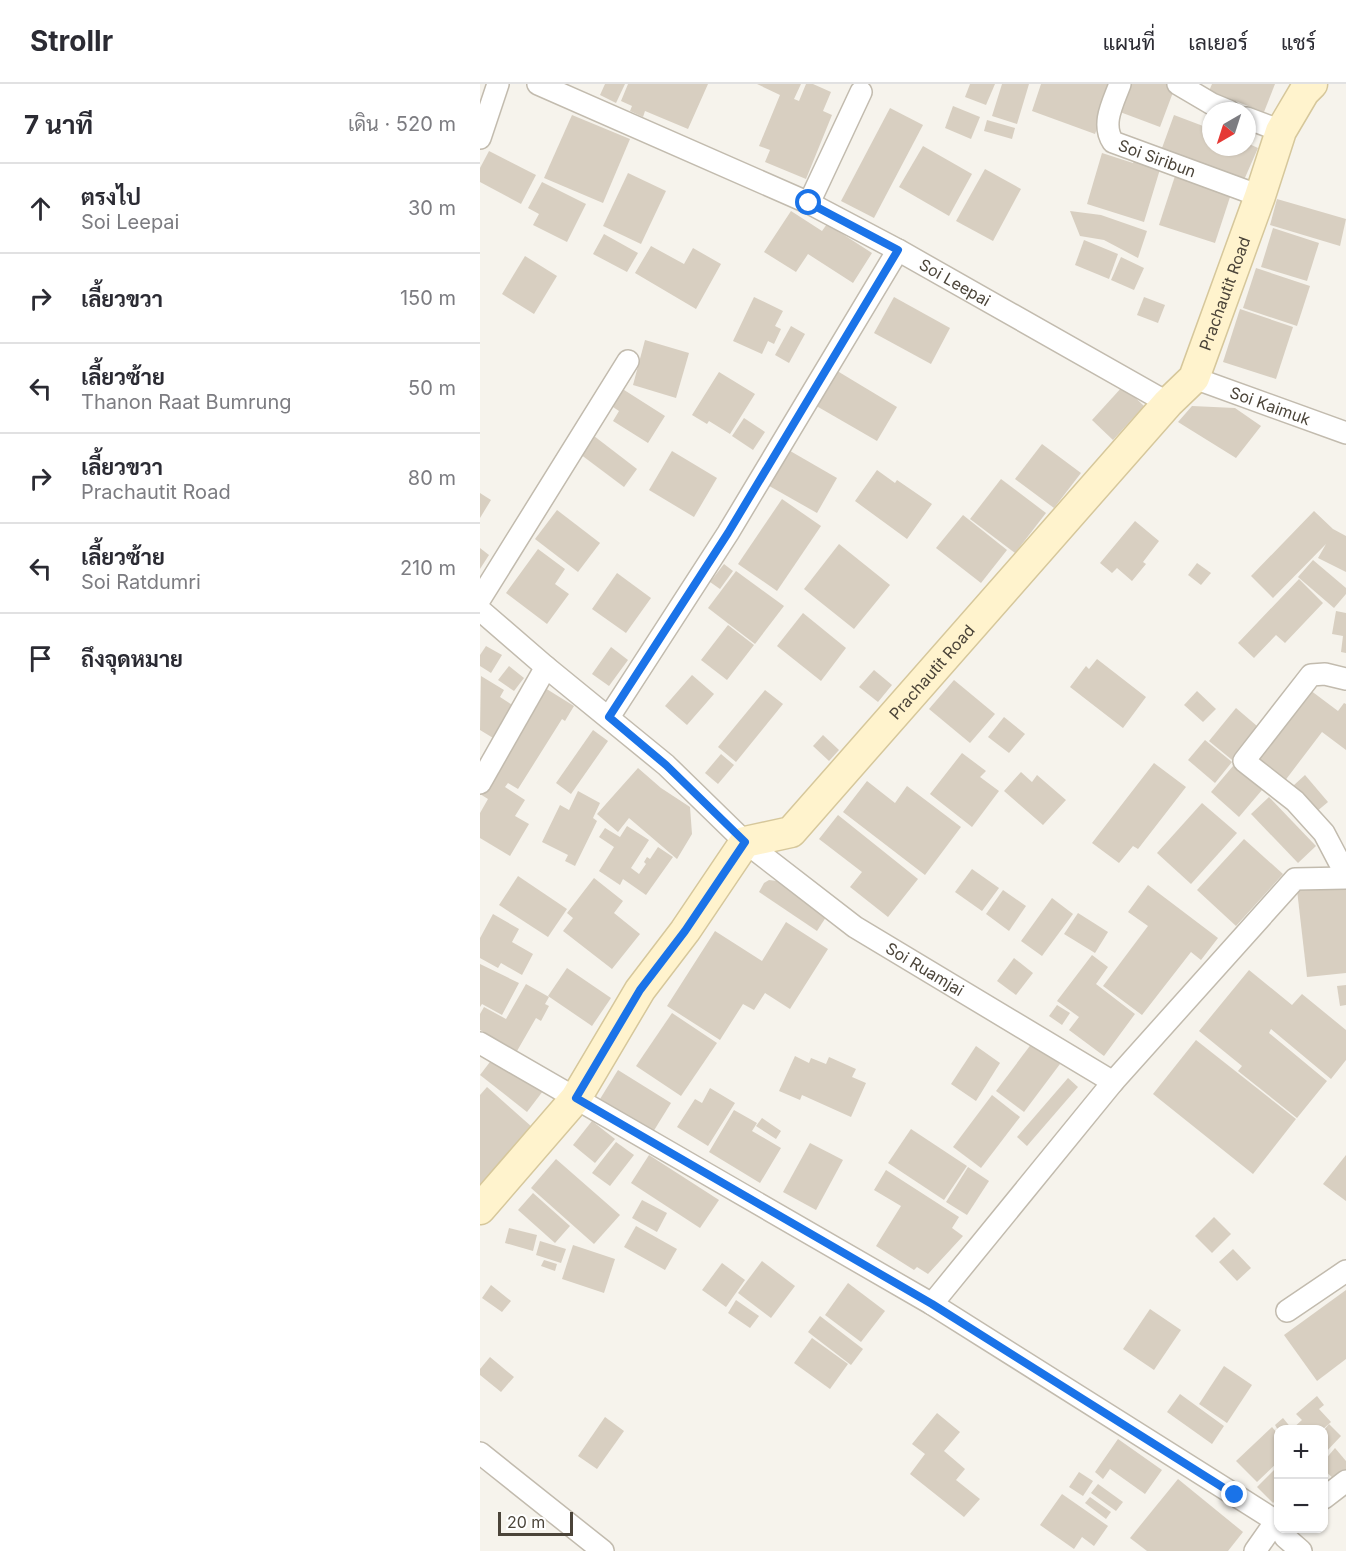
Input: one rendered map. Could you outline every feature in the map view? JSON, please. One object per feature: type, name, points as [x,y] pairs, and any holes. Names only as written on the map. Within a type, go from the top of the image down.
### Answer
[{"type":"street","points":[[480,138],[498,84]]},
{"type":"street","name":"Soi Leepai","points":[[538,84],[809,203],[898,250],[1168,403]]},
{"type":"street","name":"Soi Siribun","points":[[1120,84],[1108,117],[1108,134],[1113,142],[1260,196]]},
{"type":"street","points":[[1178,84],[1209,102]]},
{"type":"street","name":"Prachautit Road","points":[[745,842],[791,832],[1168,403],[1194,378],[1281,131],[1304,92],[1312,84]]},
{"type":"street","points":[[809,203],[861,92]]},
{"type":"street","points":[[1256,121],[1281,131]]},
{"type":"street","points":[[609,717],[728,533],[898,250]]},
{"type":"street","points":[[480,599],[628,361]]},
{"type":"street","name":"Soi Kaimuk","points":[[1194,378],[1346,433]]},
{"type":"street","name":"Soi Ruamjai","points":[[480,610],[666,765],[745,842],[855,927],[1113,1082]]},
{"type":"street","points":[[480,783],[546,667]]},
{"type":"street","points":[[932,1304],[1113,1082],[1295,879],[1346,876],[1324,833],[1295,801],[1244,760],[1311,675],[1325,674],[1346,679]]},
{"type":"street","points":[[480,1209],[576,1098],[640,990],[685,931],[745,842]]},
{"type":"street","points":[[480,1043],[932,1304],[1274,1521]]},
{"type":"street","points":[[1287,1311],[1346,1271]]},
{"type":"street","points":[[480,1453],[603,1551]]},
{"type":"street","points":[[1328,1494],[1346,1481]]},
{"type":"street","points":[[1255,1551],[1274,1529]]},
{"type":"street","points":[[1283,1533],[1301,1551]]},
{"type":"building","points":[[605,84],[625,84],[616,103],[600,95]]},
{"type":"building","points":[[628,84],[708,84],[688,129],[645,111],[643,117],[630,111],[632,106],[621,101]]},
{"type":"building","points":[[757,84],[801,84],[794,99],[799,101],[806,84],[813,84],[831,92],[823,111],[832,115],[806,179],[765,162],[770,150],[759,146],[780,95]]},
{"type":"building","points":[[970,84],[995,84],[986,105],[965,97]]},
{"type":"building","points":[[1002,84],[1029,84],[1017,124],[992,116]]},
{"type":"building","points":[[1041,84],[1113,84],[1095,134],[1032,111]]},
{"type":"building","points":[[1131,84],[1167,84],[1175,87],[1160,127],[1120,112]]},
{"type":"building","points":[[1212,84],[1275,84],[1264,112],[1256,109],[1256,102],[1238,102],[1209,91]]},
{"type":"building","points":[[953,106],[980,117],[971,139],[945,128]]},
{"type":"building","points":[[890,108],[923,125],[874,218],[841,201]]},
{"type":"building","points":[[572,115],[630,139],[603,203],[544,178]]},
{"type":"building","points":[[1174,115],[1202,126],[1202,156],[1254,156],[1244,180],[1162,148]]},
{"type":"building","points":[[987,120],[1015,128],[1012,139],[984,131]]},
{"type":"building","points":[[923,146],[972,174],[949,216],[899,187]]},
{"type":"building","points":[[489,151],[536,175],[521,204],[480,182],[480,168]]},
{"type":"building","points":[[1102,153],[1133,163],[1135,159],[1161,166],[1144,222],[1087,204]]},
{"type":"building","points":[[985,169],[1021,189],[993,241],[956,221]]},
{"type":"building","points":[[628,173],[666,191],[641,244],[603,226]]},
{"type":"building","points":[[1175,176],[1231,194],[1215,243],[1159,225]]},
{"type":"building","points":[[542,182],[586,204],[567,242],[533,225],[539,214],[528,208]]},
{"type":"building","points":[[1277,199],[1346,219],[1340,246],[1270,225]]},
{"type":"building","points":[[791,211],[822,231],[827,224],[872,253],[853,283],[808,254],[796,272],[764,252]]},
{"type":"building","points":[[1070,211],[1101,215],[1147,231],[1138,258],[1104,240],[1080,236]]},
{"type":"building","points":[[1273,228],[1319,243],[1307,281],[1261,267]]},
{"type":"building","points":[[604,234],[638,253],[627,272],[593,254]]},
{"type":"building","points":[[1084,240],[1118,254],[1109,279],[1075,265]]},
{"type":"building","points":[[651,246],[684,264],[693,248],[721,264],[696,309],[635,273]]},
{"type":"building","points":[[525,256],[557,276],[534,314],[502,294]]},
{"type":"building","points":[[1121,257],[1144,268],[1134,290],[1111,280]]},
{"type":"building","points":[[1256,268],[1310,286],[1297,326],[1243,308]]},
{"type":"building","points":[[754,297],[783,311],[775,326],[781,329],[774,344],[768,341],[762,354],[733,341]]},
{"type":"building","points":[[894,297],[950,328],[931,364],[874,333]]},
{"type":"building","points":[[1144,297],[1165,305],[1158,323],[1137,315]]},
{"type":"building","points":[[1240,309],[1293,327],[1276,379],[1223,362]]},
{"type":"building","points":[[791,326],[805,334],[789,363],[775,355]]},
{"type":"building","points":[[645,340],[689,353],[676,398],[633,385]]},
{"type":"building","points":[[834,369],[897,407],[877,441],[813,404]]},
{"type":"building","points":[[719,372],[755,394],[730,434],[709,421],[707,424],[692,415]]},
{"type":"building","points":[[1123,386],[1144,406],[1113,440],[1092,420]]},
{"type":"building","points":[[621,388],[665,416],[648,443],[613,421],[619,411],[610,405]]},
{"type":"building","points":[[1192,406],[1235,408],[1261,426],[1236,458],[1178,422]]},
{"type":"building","points":[[744,418],[765,432],[753,450],[732,436]]},
{"type":"building","points":[[594,436],[637,469],[624,487],[580,454]]},
{"type":"building","points":[[1042,444],[1081,473],[1054,508],[1015,479]]},
{"type":"building","points":[[785,448],[837,478],[817,513],[764,483]]},
{"type":"building","points":[[672,451],[717,478],[694,517],[649,490]]},
{"type":"building","points":[[877,470],[895,483],[897,480],[932,504],[907,539],[855,501]]},
{"type":"building","points":[[1001,479],[1046,513],[1015,553],[970,519]]},
{"type":"building","points":[[480,493],[491,500],[480,518]]},
{"type":"building","points":[[782,499],[821,526],[777,591],[738,564]]},
{"type":"building","points":[[557,510],[600,543],[578,572],[535,539]]},
{"type":"building","points":[[1314,511],[1333,529],[1346,536],[1346,572],[1318,558],[1326,544],[1273,598],[1251,576]]},
{"type":"building","points":[[963,515],[1007,550],[981,583],[936,548]]},
{"type":"building","points":[[1135,521],[1159,541],[1143,562],[1146,564],[1132,581],[1117,568],[1112,573],[1100,563]]},
{"type":"building","points":[[839,544],[890,585],[854,629],[804,589]]},
{"type":"building","points":[[480,548],[489,555],[480,569]]},
{"type":"building","points":[[538,549],[565,569],[555,584],[569,594],[547,624],[506,593]]},
{"type":"building","points":[[1313,560],[1346,588],[1346,594],[1334,608],[1298,577]]},
{"type":"building","points":[[1197,563],[1211,573],[1201,585],[1188,575]]},
{"type":"building","points":[[724,564],[733,571],[720,589],[710,582]]},
{"type":"building","points":[[736,571],[784,606],[755,644],[708,608]]},
{"type":"building","points":[[617,573],[651,598],[626,633],[592,609]]},
{"type":"building","points":[[1299,579],[1323,603],[1285,643],[1276,635],[1254,658],[1238,643]]},
{"type":"building","points":[[1336,611],[1346,613],[1346,653],[1341,652],[1343,636],[1332,634]]},
{"type":"building","points":[[803,613],[846,648],[821,681],[777,646]]},
{"type":"building","points":[[728,625],[754,645],[727,680],[701,660]]},
{"type":"building","points":[[486,646],[502,655],[491,673],[480,666],[480,655]]},
{"type":"building","points":[[611,647],[628,660],[609,686],[592,674]]},
{"type":"building","points":[[1097,659],[1146,697],[1123,728],[1070,687],[1086,666],[1089,669]]},
{"type":"building","points":[[509,666],[524,678],[514,691],[498,680]]},
{"type":"building","points":[[874,670],[892,685],[878,702],[859,687]]},
{"type":"building","points":[[692,675],[714,694],[687,725],[665,706]]},
{"type":"building","points":[[481,676],[504,690],[500,697],[517,708],[498,741],[480,730]]},
{"type":"building","points":[[954,680],[995,714],[970,743],[929,709]]},
{"type":"building","points":[[545,688],[574,706],[565,721],[562,719],[518,789],[508,783],[505,787],[525,800],[515,816],[529,824],[510,856],[480,838],[480,813],[488,799],[480,792]]},
{"type":"building","points":[[765,690],[783,704],[736,762],[718,747]]},
{"type":"building","points":[[1310,690],[1338,711],[1344,703],[1346,704],[1346,750],[1322,732],[1284,782],[1256,761]]},
{"type":"building","points":[[1197,691],[1216,709],[1203,722],[1184,705]]},
{"type":"building","points":[[1236,708],[1264,732],[1237,764],[1209,741]]},
{"type":"building","points":[[1004,717],[1025,734],[1009,753],[988,737]]},
{"type":"building","points":[[593,730],[608,741],[571,794],[556,783]]},
{"type":"building","points":[[823,735],[839,750],[829,761],[813,746]]},
{"type":"building","points":[[1205,740],[1232,762],[1215,783],[1188,760]]},
{"type":"building","points":[[962,753],[986,771],[980,777],[999,791],[972,827],[930,794]]},
{"type":"building","points":[[721,754],[734,765],[718,784],[705,773]]},
{"type":"building","points":[[1154,763],[1186,787],[1138,849],[1133,846],[1119,863],[1092,843]]},
{"type":"building","points":[[1233,766],[1262,790],[1239,817],[1211,792]]},
{"type":"building","points":[[638,768],[661,788],[690,807],[692,834],[677,859],[629,818],[618,832],[597,814]]},
{"type":"building","points":[[1021,772],[1032,782],[1037,775],[1066,800],[1043,825],[1004,791]]},
{"type":"building","points":[[1305,775],[1328,802],[1316,812],[1293,786]]},
{"type":"building","points":[[867,781],[895,803],[907,786],[961,827],[925,875],[843,812]]},
{"type":"building","points":[[578,791],[600,803],[593,818],[597,821],[575,866],[565,861],[568,855],[542,842],[560,805],[569,810]]},
{"type":"building","points":[[1269,797],[1316,846],[1298,863],[1251,814]]},
{"type":"building","points":[[1202,803],[1237,833],[1191,884],[1157,853]]},
{"type":"building","points":[[838,815],[918,879],[888,917],[850,887],[862,872],[819,839]]},
{"type":"building","points":[[627,826],[649,840],[631,868],[639,874],[646,864],[644,862],[647,857],[650,859],[658,847],[673,857],[646,895],[623,879],[620,885],[599,871],[614,847],[599,837],[605,828],[620,837]]},
{"type":"building","points":[[1244,839],[1283,874],[1236,926],[1197,890]]},
{"type":"building","points":[[972,869],[999,888],[982,911],[955,892]]},
{"type":"building","points":[[518,876],[567,909],[548,937],[499,905]]},
{"type":"building","points":[[594,878],[623,901],[614,913],[640,934],[612,969],[563,931],[573,918],[567,913]]},
{"type":"building","points":[[769,880],[777,881],[828,914],[817,931],[759,892],[764,883]]},
{"type":"building","points":[[1148,885],[1218,938],[1201,960],[1191,952],[1142,1015],[1103,986],[1148,926],[1128,912]]},
{"type":"building","points":[[1346,885],[1346,973],[1307,977],[1297,890]]},
{"type":"building","points":[[1003,890],[1026,906],[1009,931],[986,914]]},
{"type":"building","points":[[1052,898],[1073,914],[1042,956],[1021,941]]},
{"type":"building","points":[[1078,913],[1108,932],[1095,953],[1064,934]]},
{"type":"building","points":[[493,914],[519,929],[512,942],[533,954],[522,975],[501,963],[498,968],[480,958],[480,938]]},
{"type":"building","points":[[786,922],[828,949],[790,1009],[765,993],[754,1010],[743,1004],[720,1040],[667,1006],[715,931],[762,961]]},
{"type":"building","points":[[1092,955],[1108,967],[1096,984],[1135,1014],[1104,1056],[1069,1030],[1079,1017],[1057,1001]]},
{"type":"building","points":[[1014,958],[1033,973],[1016,995],[997,981]]},
{"type":"building","points":[[480,964],[519,983],[502,1015],[482,1004],[480,1007]]},
{"type":"building","points":[[567,968],[611,998],[592,1026],[548,996]]},
{"type":"building","points":[[1249,970],[1292,1005],[1302,994],[1346,1030],[1346,1060],[1331,1079],[1271,1029],[1269,1033],[1327,1081],[1297,1118],[1238,1071],[1242,1066],[1199,1031]]},
{"type":"building","points":[[526,984],[549,997],[545,1004],[549,1006],[541,1021],[536,1018],[517,1051],[480,1030],[480,1014],[484,1007],[506,1019]]},
{"type":"building","points":[[1346,985],[1346,1005],[1340,1006],[1337,986]]},
{"type":"building","points":[[1057,1005],[1070,1013],[1062,1025],[1049,1016]]},
{"type":"building","points":[[672,1013],[717,1043],[681,1096],[636,1066]]},
{"type":"building","points":[[1196,1040],[1296,1119],[1253,1174],[1153,1094]]},
{"type":"building","points":[[1032,1043],[1060,1064],[1024,1112],[996,1091]]},
{"type":"building","points":[[976,1046],[1000,1063],[976,1101],[951,1084]]},
{"type":"building","points":[[496,1054],[543,1091],[527,1112],[480,1075]]},
{"type":"building","points":[[795,1056],[809,1063],[811,1058],[826,1064],[829,1057],[856,1069],[852,1077],[866,1083],[851,1117],[802,1095],[800,1100],[779,1091]]},
{"type":"building","points":[[618,1070],[671,1103],[653,1132],[600,1099]]},
{"type":"building","points":[[1068,1078],[1078,1087],[1027,1146],[1017,1137]]},
{"type":"building","points":[[487,1087],[532,1127],[480,1185],[480,1095]]},
{"type":"building","points":[[710,1088],[735,1103],[708,1146],[677,1127],[695,1099],[702,1103]]},
{"type":"building","points":[[992,1095],[1020,1117],[981,1168],[953,1147]]},
{"type":"building","points":[[734,1110],[757,1123],[752,1131],[781,1148],[760,1183],[709,1152]]},
{"type":"building","points":[[762,1118],[781,1131],[776,1139],[756,1126]]},
{"type":"building","points":[[592,1121],[615,1139],[595,1163],[573,1145]]},
{"type":"building","points":[[911,1129],[967,1166],[944,1200],[888,1163]]},
{"type":"building","points":[[616,1142],[634,1155],[610,1186],[592,1173]]},
{"type":"building","points":[[810,1143],[843,1160],[816,1210],[783,1192]]},
{"type":"building","points":[[649,1155],[719,1200],[700,1228],[631,1183]]},
{"type":"building","points":[[1346,1155],[1346,1201],[1323,1184]]},
{"type":"building","points":[[556,1159],[620,1215],[594,1244],[531,1188]]},
{"type":"building","points":[[968,1167],[989,1181],[967,1215],[946,1202]]},
{"type":"building","points":[[886,1170],[959,1217],[952,1228],[963,1236],[928,1274],[917,1267],[914,1270],[876,1246],[901,1206],[874,1190]]},
{"type":"building","points":[[533,1193],[570,1226],[555,1243],[518,1210]]},
{"type":"building","points":[[642,1200],[667,1213],[657,1232],[632,1218]]},
{"type":"building","points":[[1214,1217],[1231,1234],[1212,1253],[1195,1236]]},
{"type":"building","points":[[636,1226],[677,1249],[665,1270],[624,1247]]},
{"type":"building","points":[[509,1228],[537,1235],[533,1251],[505,1243]]},
{"type":"building","points":[[540,1241],[566,1249],[561,1263],[536,1255]]},
{"type":"building","points":[[573,1245],[615,1259],[604,1293],[562,1279]]},
{"type":"building","points":[[1233,1249],[1251,1268],[1237,1281],[1219,1262]]},
{"type":"building","points":[[544,1260],[557,1264],[555,1271],[541,1266]]},
{"type":"building","points":[[762,1261],[795,1286],[771,1318],[738,1293]]},
{"type":"building","points":[[722,1263],[745,1280],[726,1307],[702,1290]]},
{"type":"building","points":[[848,1283],[885,1311],[861,1342],[825,1315]]},
{"type":"building","points":[[491,1285],[511,1301],[502,1312],[482,1298]]},
{"type":"building","points":[[1346,1290],[1346,1359],[1317,1381],[1284,1335]]},
{"type":"building","points":[[736,1300],[759,1316],[750,1328],[728,1313]]},
{"type":"building","points":[[1150,1309],[1181,1330],[1154,1370],[1123,1349]]},
{"type":"building","points":[[820,1316],[863,1349],[851,1365],[808,1332]]},
{"type":"building","points":[[812,1338],[848,1364],[830,1389],[794,1363]]},
{"type":"building","points":[[490,1357],[514,1377],[501,1392],[480,1375],[480,1369]]},
{"type":"building","points":[[1224,1366],[1252,1385],[1227,1423],[1199,1404]]},
{"type":"building","points":[[1180,1394],[1224,1426],[1212,1444],[1167,1412]]},
{"type":"building","points":[[1317,1396],[1324,1405],[1319,1409],[1331,1422],[1328,1425],[1296,1425],[1302,1420],[1296,1414]]},
{"type":"building","points":[[937,1413],[960,1432],[944,1451],[965,1469],[956,1480],[980,1499],[964,1517],[910,1474],[925,1454],[912,1444]]},
{"type":"building","points":[[605,1417],[624,1431],[597,1469],[578,1456]]},
{"type":"building","points":[[1283,1418],[1289,1425],[1275,1425]]},
{"type":"building","points":[[1328,1425],[1341,1436],[1328,1450]]},
{"type":"building","points":[[1272,1427],[1274,1429],[1274,1466],[1257,1482],[1236,1461]]},
{"type":"building","points":[[1118,1439],[1162,1470],[1145,1494],[1110,1469],[1103,1479],[1095,1472]]},
{"type":"building","points":[[1335,1448],[1346,1461],[1346,1472],[1334,1479],[1328,1474],[1328,1456]]},
{"type":"building","points":[[1274,1470],[1273,1503],[1257,1487]]},
{"type":"building","points":[[1079,1472],[1093,1481],[1083,1496],[1069,1487]]},
{"type":"building","points":[[1178,1479],[1243,1532],[1228,1551],[1147,1551],[1130,1538]]},
{"type":"building","points":[[1098,1484],[1123,1502],[1116,1511],[1091,1493]]},
{"type":"building","points":[[1062,1494],[1108,1526],[1094,1546],[1082,1537],[1074,1549],[1040,1525]]},
{"type":"building","points":[[1090,1497],[1111,1512],[1106,1519],[1085,1503]]},
{"type":"route","points":[[809,203],[898,250],[728,533],[609,717],[666,765],[745,842],[685,931],[640,990],[576,1098],[932,1304],[1235,1495]]}]
